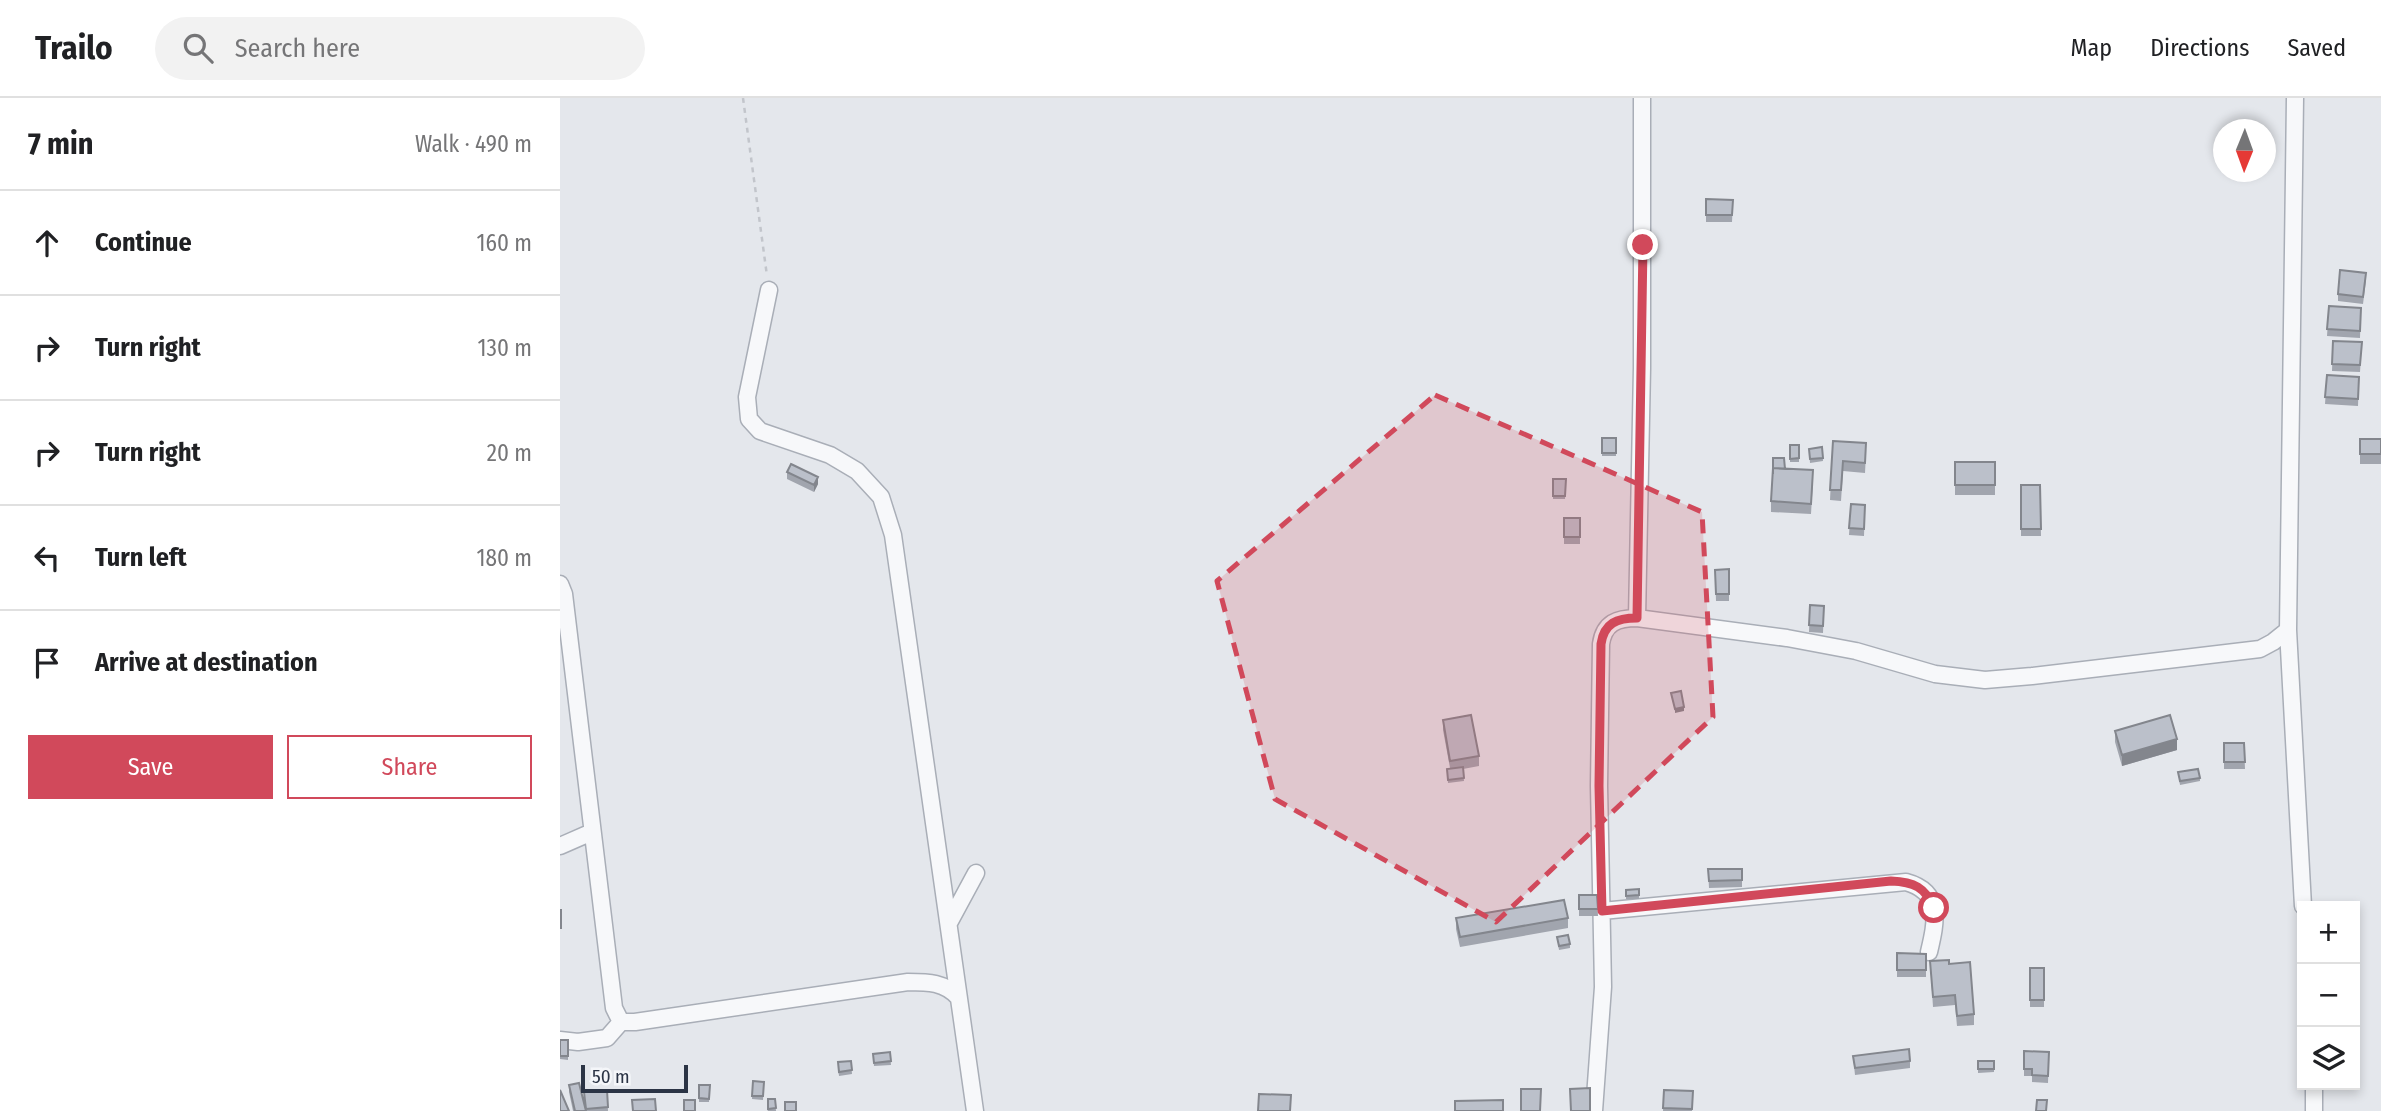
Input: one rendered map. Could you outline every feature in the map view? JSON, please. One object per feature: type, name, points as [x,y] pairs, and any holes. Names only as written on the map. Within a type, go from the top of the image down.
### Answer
[{"type":"street","points":[[1637,618],[1643,354],[1642,98]]},
{"type":"street","points":[[2295,98],[2288,630],[2302,901]]},
{"type":"street","points":[[769,290],[747,397],[749,419],[760,431],[839,460],[857,471],[881,497],[893,535],[975,1111]]},
{"type":"street","points":[[560,584],[614,1008],[621,1022]]},
{"type":"street","points":[[1594,1111],[1603,987],[1599,786],[1602,635],[1613,622],[1623,618],[1637,618],[1787,638],[1856,651],[1935,674],[1985,680],[2260,649],[2288,630]]},
{"type":"street","points":[[560,846],[592,832]]},
{"type":"street","points":[[949,923],[976,873]]},
{"type":"street","points":[[1602,911],[1906,881],[1918,885],[1928,894],[1934,908],[1936,924],[1929,952]]},
{"type":"street","points":[[560,1040],[578,1042],[607,1038],[621,1022],[908,982],[945,986],[959,998]]},
{"type":"street","points":[[2314,1090],[2314,1111]]},
{"type":"path","points":[[743,98],[769,290]]},
{"type":"highlighted area","points":[[1435,395],[1702,512],[1713,717],[1496,922],[1275,799],[1217,581]]},
{"type":"building","points":[[1706,199],[1733,200],[1732,215],[1706,215]]},
{"type":"building","points":[[2340,270],[2366,273],[2363,297],[2338,294]]},
{"type":"building","points":[[2329,306],[2361,308],[2360,331],[2327,329]]},
{"type":"building","points":[[2333,341],[2362,342],[2360,365],[2332,364]]},
{"type":"building","points":[[2327,375],[2359,377],[2358,399],[2325,397]]},
{"type":"building","points":[[1602,438],[1616,438],[1616,453],[1602,453]]},
{"type":"building","points":[[2360,439],[2381,439],[2381,454],[2360,454]]},
{"type":"building","points":[[1833,441],[1866,443],[1865,463],[1843,461],[1841,490],[1830,490]]},
{"type":"building","points":[[1790,445],[1799,445],[1799,458],[1790,459]]},
{"type":"building","points":[[1822,447],[1823,458],[1810,459],[1809,449]]},
{"type":"building","points":[[1773,458],[1784,458],[1785,469],[1773,468]]},
{"type":"building","points":[[1955,462],[1995,462],[1995,485],[1955,485]]},
{"type":"building","points":[[791,464],[818,477],[814,485],[787,472]]},
{"type":"building","points":[[1773,468],[1813,470],[1811,504],[1771,501]]},
{"type":"building","points":[[1553,479],[1566,479],[1565,496],[1553,496]]},
{"type":"building","points":[[2021,485],[2040,485],[2041,529],[2021,529]]},
{"type":"building","points":[[1851,504],[1865,505],[1864,529],[1849,528]]},
{"type":"building","points":[[1564,518],[1580,518],[1580,537],[1564,537]]},
{"type":"building","points":[[1729,569],[1729,594],[1716,594],[1715,570]]},
{"type":"building","points":[[1810,605],[1824,606],[1823,626],[1809,625]]},
{"type":"building","points":[[1681,691],[1684,707],[1675,709],[1671,693]]},
{"type":"building","points":[[1471,715],[1479,756],[1450,761],[1443,720]]},
{"type":"building","points":[[2170,715],[2177,739],[2122,755],[2115,731]]},
{"type":"building","points":[[2224,743],[2244,743],[2245,762],[2224,762]]},
{"type":"building","points":[[1463,767],[1464,778],[1448,780],[1447,769]]},
{"type":"building","points":[[2198,769],[2200,778],[2180,781],[2178,772]]},
{"type":"building","points":[[1708,869],[1742,869],[1742,880],[1709,881]]},
{"type":"building","points":[[1639,889],[1639,895],[1626,896],[1626,890]]},
{"type":"building","points":[[1579,895],[1597,895],[1598,909],[1579,909]]},
{"type":"building","points":[[1564,900],[1568,918],[1460,937],[1456,918]]},
{"type":"building","points":[[1568,935],[1570,944],[1559,946],[1557,937]]},
{"type":"building","points":[[1897,953],[1926,954],[1926,970],[1897,970]]},
{"type":"building","points":[[1949,960],[1949,964],[1970,962],[1974,1014],[1957,1016],[1955,995],[1933,997],[1930,961]]},
{"type":"building","points":[[2030,968],[2044,968],[2044,1000],[2030,1000]]},
{"type":"building","points":[[560,1040],[568,1040],[568,1056],[560,1056]]},
{"type":"building","points":[[1909,1049],[1910,1061],[1855,1068],[1853,1056]]},
{"type":"building","points":[[2024,1051],[2049,1052],[2048,1076],[2032,1075],[2032,1069],[2024,1069]]},
{"type":"building","points":[[890,1052],[891,1061],[874,1063],[873,1054]]},
{"type":"building","points":[[851,1061],[852,1070],[839,1072],[838,1062]]},
{"type":"building","points":[[1978,1061],[1994,1061],[1994,1069],[1978,1069]]},
{"type":"building","points":[[753,1081],[764,1082],[763,1096],[752,1096]]},
{"type":"building","points":[[579,1083],[586,1111],[575,1111],[569,1085]]},
{"type":"building","points":[[699,1085],[710,1085],[709,1099],[699,1098]]},
{"type":"building","points":[[1590,1088],[1590,1111],[1571,1111],[1570,1089]]},
{"type":"building","points":[[1521,1089],[1541,1089],[1540,1111],[1521,1111]]},
{"type":"building","points":[[560,1090],[569,1111],[560,1111]]},
{"type":"building","points":[[607,1090],[608,1107],[586,1109],[584,1092]]},
{"type":"building","points":[[1664,1090],[1693,1091],[1692,1109],[1663,1108]]},
{"type":"building","points":[[1259,1094],[1291,1095],[1290,1111],[1258,1111]]},
{"type":"building","points":[[655,1099],[656,1111],[633,1111],[632,1100]]},
{"type":"building","points":[[768,1099],[775,1099],[776,1108],[768,1109]]},
{"type":"building","points":[[684,1100],[695,1100],[695,1111],[684,1111]]},
{"type":"building","points":[[1503,1100],[1503,1111],[1455,1111],[1455,1101]]},
{"type":"building","points":[[2037,1100],[2047,1100],[2046,1111],[2036,1111]]},
{"type":"building","points":[[785,1102],[796,1102],[796,1111],[785,1111]]},
{"type":"route","points":[[1643,245],[1637,618],[1623,618],[1613,622],[1602,635],[1601,644],[1599,786],[1602,911],[1891,881],[1906,881],[1918,885],[1928,894],[1934,908]]}]
